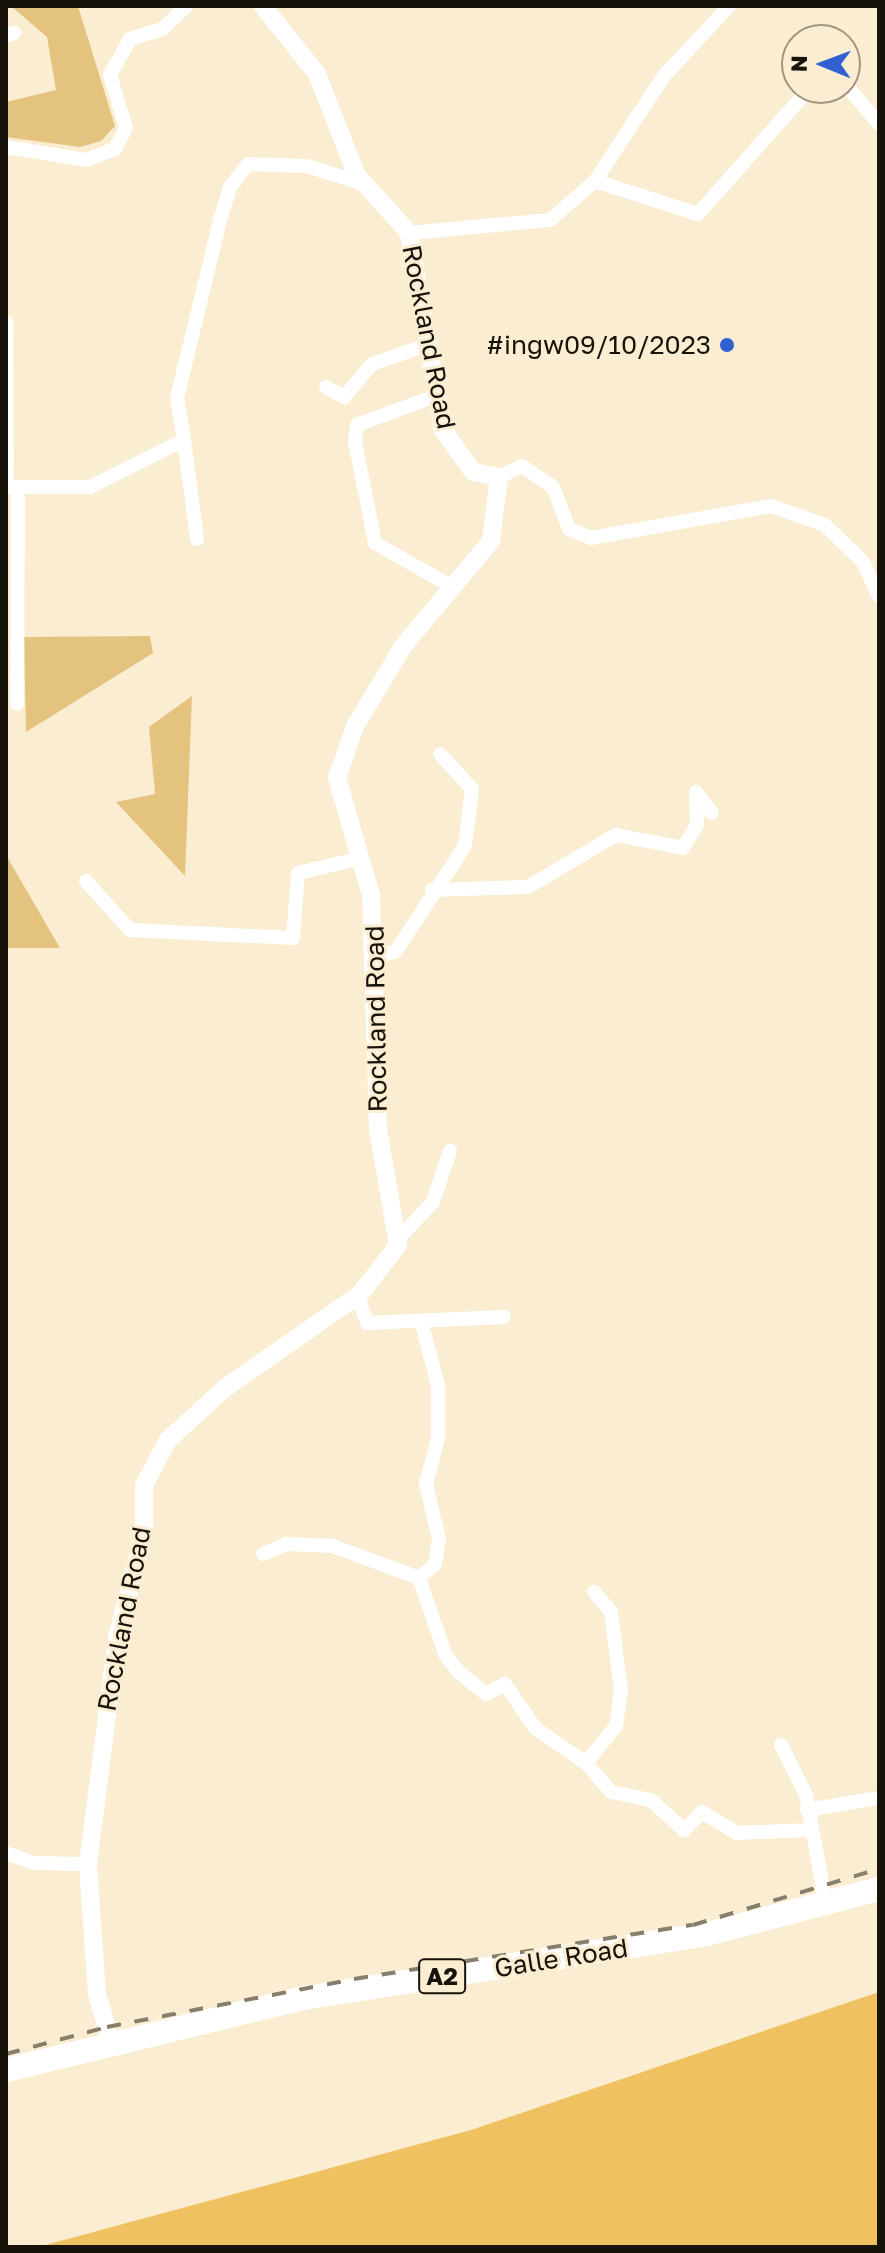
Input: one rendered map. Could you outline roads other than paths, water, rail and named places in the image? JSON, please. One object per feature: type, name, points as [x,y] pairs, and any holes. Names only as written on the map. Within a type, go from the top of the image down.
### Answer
[{"type":"highway","name":"Galle Road","points":[[6,2070],[304,1998],[663,1942],[826,1905],[879,1889]]},
{"type":"street","points":[[6,147],[86,160],[115,149],[126,128],[110,75],[130,39],[162,29],[187,6]]},
{"type":"street","name":"Rockland Road","points":[[111,2043],[95,1979],[88,1864],[117,1638],[144,1532],[144,1485],[168,1440],[225,1388],[357,1295],[387,1267],[398,1239],[378,1129],[376,958],[362,858],[337,778],[346,747],[449,585],[491,541],[499,477],[473,472],[457,456],[443,430],[409,233],[393,207],[364,184],[317,74],[263,6]]},
{"type":"street","points":[[409,233],[550,220],[595,181],[664,76],[729,6]]},
{"type":"street","points":[[861,103],[879,124]]},
{"type":"street","points":[[595,181],[698,214],[796,104]]},
{"type":"street","points":[[197,539],[177,398],[237,175],[248,164],[307,166],[364,184]]},
{"type":"street","points":[[6,322],[17,704]]},
{"type":"street","points":[[326,387],[344,397],[372,364],[427,345]]},
{"type":"street","points":[[438,395],[357,425],[355,442],[375,543],[449,585]]},
{"type":"street","points":[[10,487],[90,487],[184,440]]},
{"type":"street","points":[[499,477],[522,466],[553,487],[569,529],[591,538],[771,506],[825,525],[863,562],[879,597]]},
{"type":"street","points":[[376,958],[396,951],[432,890],[465,846],[473,810],[472,789],[440,754]]},
{"type":"street","points":[[432,890],[528,887],[616,835],[683,848],[697,825],[696,792],[712,813]]},
{"type":"street","points":[[86,881],[130,930],[293,938],[298,873],[362,858]]},
{"type":"street","points":[[398,1239],[433,1202],[450,1151]]},
{"type":"street","points":[[357,1295],[367,1323],[422,1324],[504,1317]]},
{"type":"street","points":[[419,1578],[435,1564],[439,1539],[425,1498],[438,1438],[438,1386],[422,1324]]},
{"type":"street","points":[[263,1554],[286,1544],[333,1546],[419,1578]]},
{"type":"street","points":[[419,1578],[446,1656],[460,1673],[486,1694],[505,1684],[535,1728],[586,1763],[611,1792],[651,1800],[684,1830],[702,1812],[737,1833],[810,1830]]},
{"type":"street","points":[[586,1763],[616,1726],[621,1690],[611,1612],[594,1592]]},
{"type":"street","points":[[781,1745],[807,1810],[826,1905]]},
{"type":"street","points":[[807,1810],[879,1798]]},
{"type":"street","points":[[6,1853],[34,1863],[88,1864]]},
{"type":"railway","points":[[6,2054],[107,2027],[354,1979],[693,1925],[879,1869]]},
{"type":"place","name":"#ingw09/10/2023","points":[[727,345]]}]
